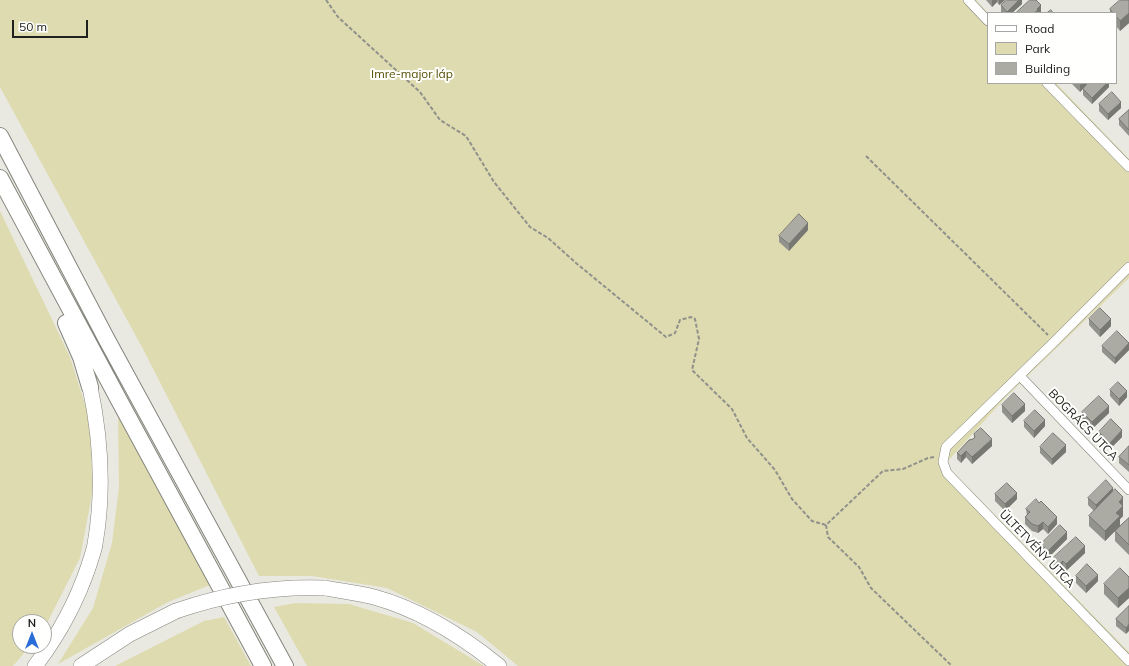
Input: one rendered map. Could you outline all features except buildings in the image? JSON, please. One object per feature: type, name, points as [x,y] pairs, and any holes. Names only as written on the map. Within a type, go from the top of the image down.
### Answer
[{"type":"highway","points":[[0,136],[107,340],[285,666]]},
{"type":"highway","points":[[0,178],[263,666]]},
{"type":"highway","points":[[20,217],[38,269],[71,334],[90,387],[96,412],[101,463],[100,496],[95,545],[85,577],[56,636],[34,666]]},
{"type":"highway","points":[[81,666],[130,634],[176,611],[211,600],[249,592],[299,587],[325,588],[374,597],[420,614],[458,636],[499,666]]},
{"type":"street","points":[[968,0],[987,20]]},
{"type":"street","points":[[1048,84],[1129,167]]},
{"type":"street","points":[[945,451],[1129,267]]},
{"type":"street","name":"BOGRÁCS UTCA","points":[[1020,376],[1129,490]]},
{"type":"street","name":"ÜLTETVÉNY UTCA","points":[[945,451],[943,462],[947,473],[1129,661]]},
{"type":"path","points":[[326,0],[338,17],[420,92],[440,120],[466,136],[494,182],[530,227],[548,238],[666,338],[675,333],[680,320],[691,317],[695,319],[699,339],[692,370],[732,409],[747,438],[775,470],[792,499],[812,521],[826,525]]},
{"type":"path","points":[[866,156],[1054,342]]},
{"type":"path","points":[[826,525],[883,471],[903,469],[945,451]]},
{"type":"path","points":[[826,525],[828,537],[859,568],[871,588],[952,666]]},
{"type":"green space","name":"Imre-major láp","points":[[0,0],[976,0],[987,12],[987,84],[1057,84],[1129,159],[1129,278],[1006,397],[947,462],[951,470],[1129,652],[1129,666],[518,666],[477,632],[387,588],[312,576],[259,576],[143,349],[0,87]]},
{"type":"green space","points":[[0,211],[70,357],[89,417],[93,489],[80,558],[52,614],[12,614],[12,654],[23,654],[13,666],[0,666]]},
{"type":"green space","points":[[118,414],[210,585],[168,602],[58,664],[93,608],[112,543],[119,487]]},
{"type":"green space","points":[[296,603],[349,604],[413,623],[484,666],[307,666],[274,607]]},
{"type":"green space","points":[[224,617],[251,666],[115,666],[204,621]]}]
